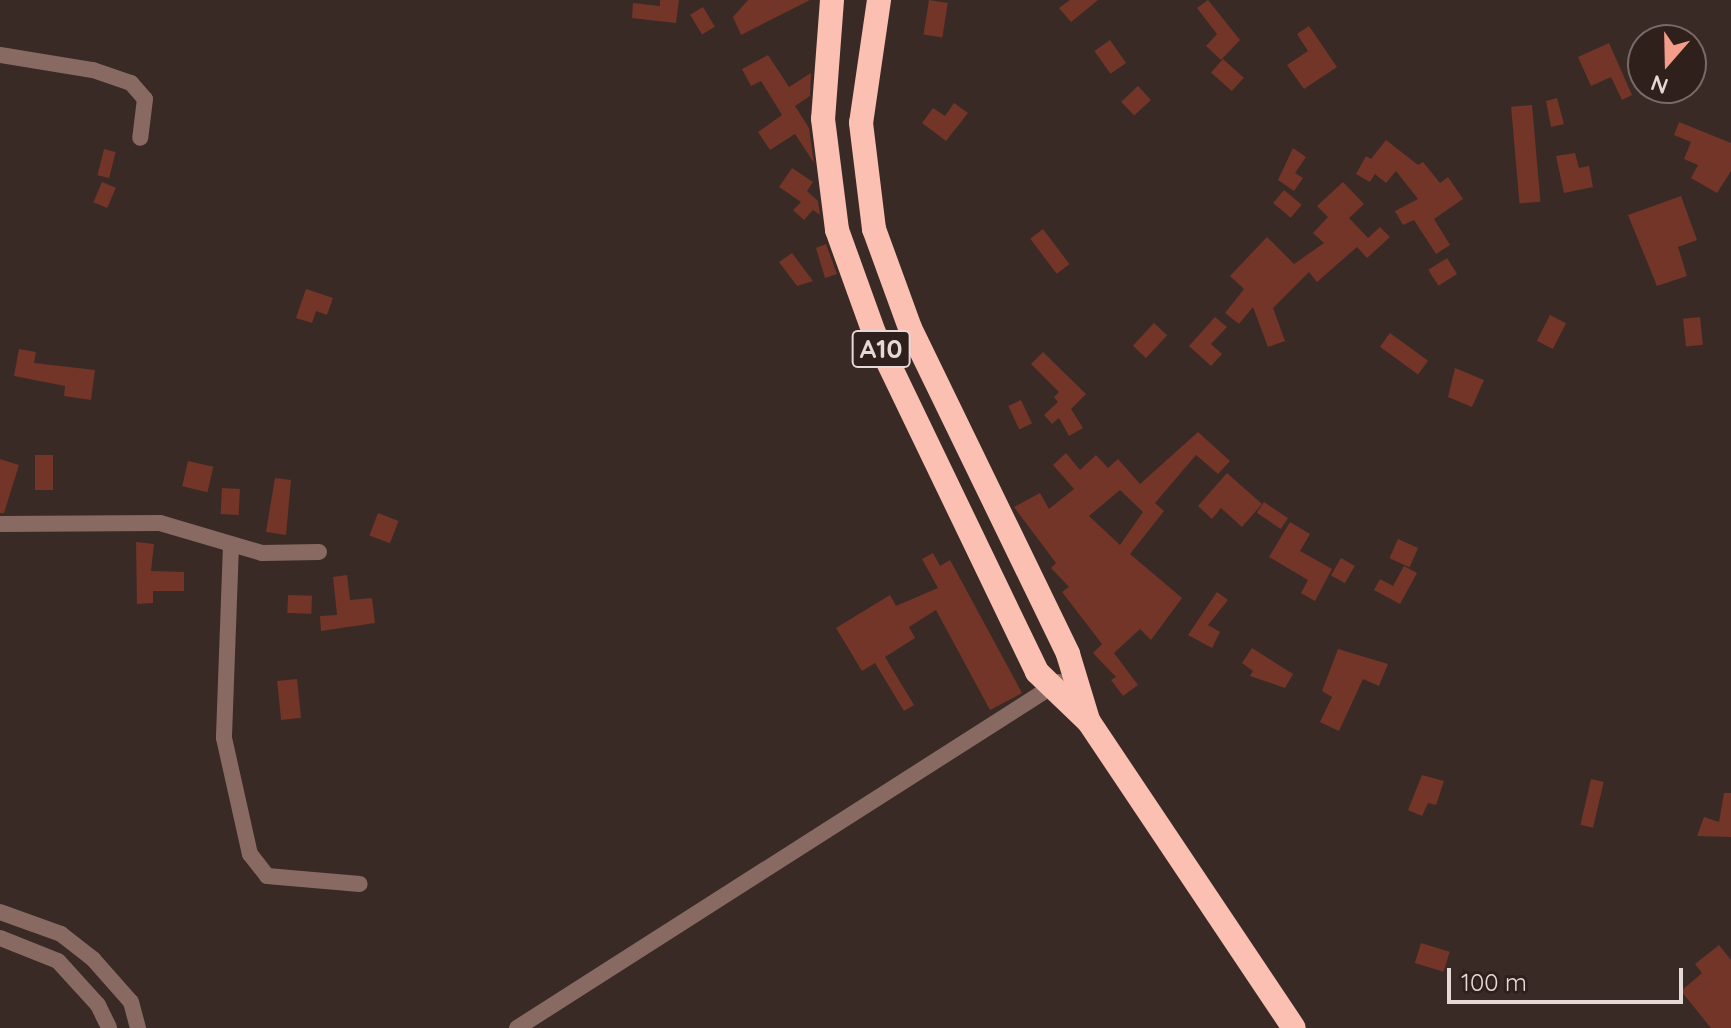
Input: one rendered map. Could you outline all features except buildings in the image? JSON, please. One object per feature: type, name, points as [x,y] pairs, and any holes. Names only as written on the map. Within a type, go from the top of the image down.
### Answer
[{"type":"highway","points":[[831,5],[875,11]]},
{"type":"highway","name":"A10","points":[[831,5],[823,119],[837,230],[874,333],[1037,672],[1089,722],[1294,1028]]},
{"type":"highway","name":"A10","points":[[875,11],[861,123],[874,229],[910,328],[1074,672],[1089,722]]},
{"type":"street","points":[[0,55],[93,70],[131,83],[145,99],[140,138]]},
{"type":"street","points":[[0,524],[160,523],[262,553],[319,552]]},
{"type":"street","points":[[231,545],[224,738],[250,854],[267,876],[360,884]]},
{"type":"street","points":[[517,1028],[1074,672]]},
{"type":"street","points":[[0,912],[61,934],[93,959],[131,1002],[137,1025],[116,1028]]},
{"type":"street","points":[[0,938],[58,961],[98,1005],[109,1028]]}]
